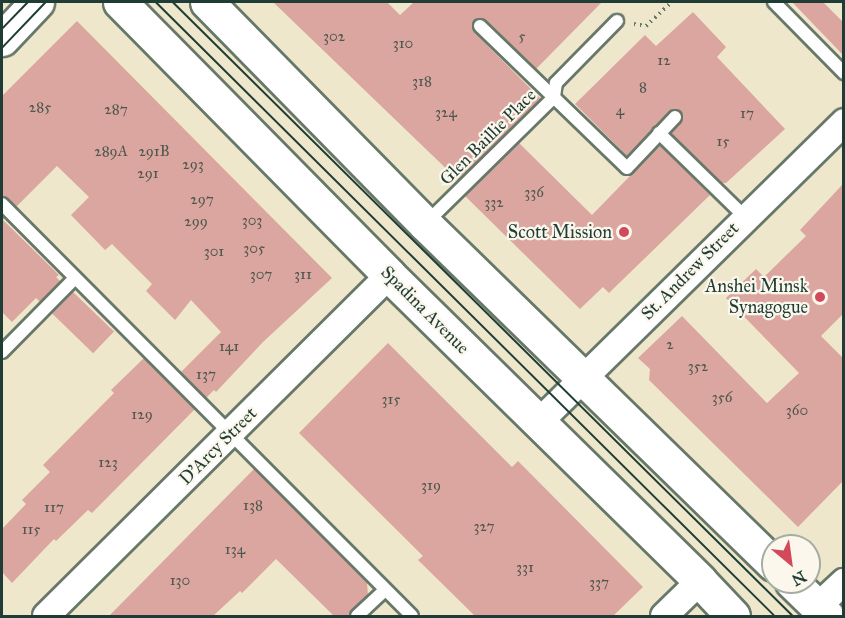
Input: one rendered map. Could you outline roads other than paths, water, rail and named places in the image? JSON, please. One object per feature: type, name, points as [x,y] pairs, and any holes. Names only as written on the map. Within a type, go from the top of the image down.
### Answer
[{"type":"main road","points":[[2,39],[37,2]]},
{"type":"main road","name":"Spadina Avenue","points":[[120,2],[389,275],[733,616]]},
{"type":"main road","points":[[207,2],[425,224],[761,552]]},
{"type":"main road","points":[[804,594],[822,612]]},
{"type":"street","name":"St. Andrew Street","points":[[539,422],[843,122]]},
{"type":"street","name":"D'Arcy Street","points":[[46,616],[389,275]]},
{"type":"street","points":[[664,616],[700,581]]},
{"type":"street","points":[[822,612],[843,582]]},
{"type":"lane","points":[[774,2],[843,73]]},
{"type":"lane","name":"Glen Baillie Place","points":[[425,224],[554,97],[556,83],[618,21]]},
{"type":"lane","points":[[480,26],[627,168],[675,117]]},
{"type":"lane","points":[[660,133],[745,217]]},
{"type":"lane","points":[[2,204],[412,616]]},
{"type":"lane","points":[[2,352],[75,278]]},
{"type":"lane","points":[[357,616],[385,590]]},
{"type":"tram line","points":[[2,29],[28,2]]},
{"type":"tram line","points":[[2,48],[46,2]]},
{"type":"tram line","points":[[156,2],[775,616]]},
{"type":"tram line","points":[[173,2],[793,616]]},
{"type":"place","name":"Scott Mission","points":[[624,232]]},
{"type":"place","name":"Anshei Minsk Synagogue","points":[[820,297]]}]
